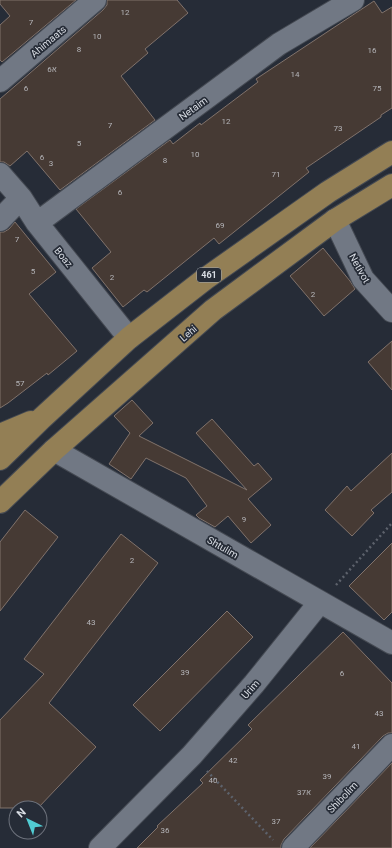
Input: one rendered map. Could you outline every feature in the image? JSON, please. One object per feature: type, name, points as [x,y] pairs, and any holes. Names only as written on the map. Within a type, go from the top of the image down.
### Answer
[{"type":"main road","name":"461","points":[[0,459],[129,338],[204,279],[328,192],[392,152]]},
{"type":"main road","name":"Lehi","points":[[0,502],[54,450],[213,310],[335,220],[392,184]]},
{"type":"main road","points":[[0,435],[42,418]]},
{"type":"street","name":"Ahimaats","points":[[0,81],[95,0]]},
{"type":"street","name":"Netaim","points":[[37,223],[279,44],[353,0]]},
{"type":"street","name":"Boaz","points":[[0,174],[21,198],[37,223],[129,338]]},
{"type":"street","points":[[0,220],[21,198]]},
{"type":"street","name":"Netivot","points":[[335,220],[363,279],[392,310]]},
{"type":"street","name":"Shtulim","points":[[54,450],[392,643]]},
{"type":"street","name":"Urim","points":[[100,848],[192,755],[254,684],[320,602]]},
{"type":"street","name":"Shibolim","points":[[284,845],[392,745]]},
{"type":"path","points":[[320,602],[392,523]]},
{"type":"path","points":[[192,755],[284,845]]},
{"type":"building","points":[[0,0],[76,0],[2,62],[0,60],[0,25],[10,16],[0,4]]},
{"type":"building","points":[[107,0],[177,0],[188,13],[145,49],[148,53],[121,76],[155,120],[60,190],[27,151],[10,166],[4,162],[0,162],[0,99],[103,10],[107,5]]},
{"type":"building","points":[[374,1],[382,13],[392,7],[392,108],[306,168],[309,172],[219,244],[214,238],[147,292],[144,290],[123,307],[92,268],[111,252],[76,209],[170,140],[173,144],[200,123],[201,125],[258,82],[256,79]]},
{"type":"building","points":[[15,222],[56,272],[29,294],[77,351],[48,375],[47,373],[0,408],[0,232],[4,232],[9,229]]},
{"type":"building","points":[[323,248],[355,289],[324,316],[290,276]]},
{"type":"building","points":[[392,341],[392,390],[368,362]]},
{"type":"building","points":[[132,400],[153,423],[139,436],[247,490],[196,433],[212,419],[254,466],[258,463],[272,479],[248,499],[271,525],[251,543],[228,516],[215,527],[196,515],[207,506],[186,478],[146,458],[131,479],[109,464],[130,433],[114,416]]},
{"type":"building","points":[[392,453],[392,492],[371,510],[374,513],[352,536],[325,510],[347,486],[351,491]]},
{"type":"building","points":[[25,510],[58,537],[0,611],[0,542]]},
{"type":"building","points":[[121,534],[158,563],[49,703],[96,747],[46,800],[8,800],[8,808],[0,808],[0,720],[44,674],[24,659]]},
{"type":"building","points":[[392,543],[392,612],[384,620],[349,586]]},
{"type":"building","points":[[227,611],[253,637],[160,731],[133,705]]},
{"type":"building","points":[[343,632],[392,683],[392,733],[388,733],[383,736],[284,839],[281,848],[137,848],[158,827],[157,826],[203,783],[200,780],[252,729],[248,725]]},
{"type":"building","points":[[392,763],[392,848],[310,848]]}]
